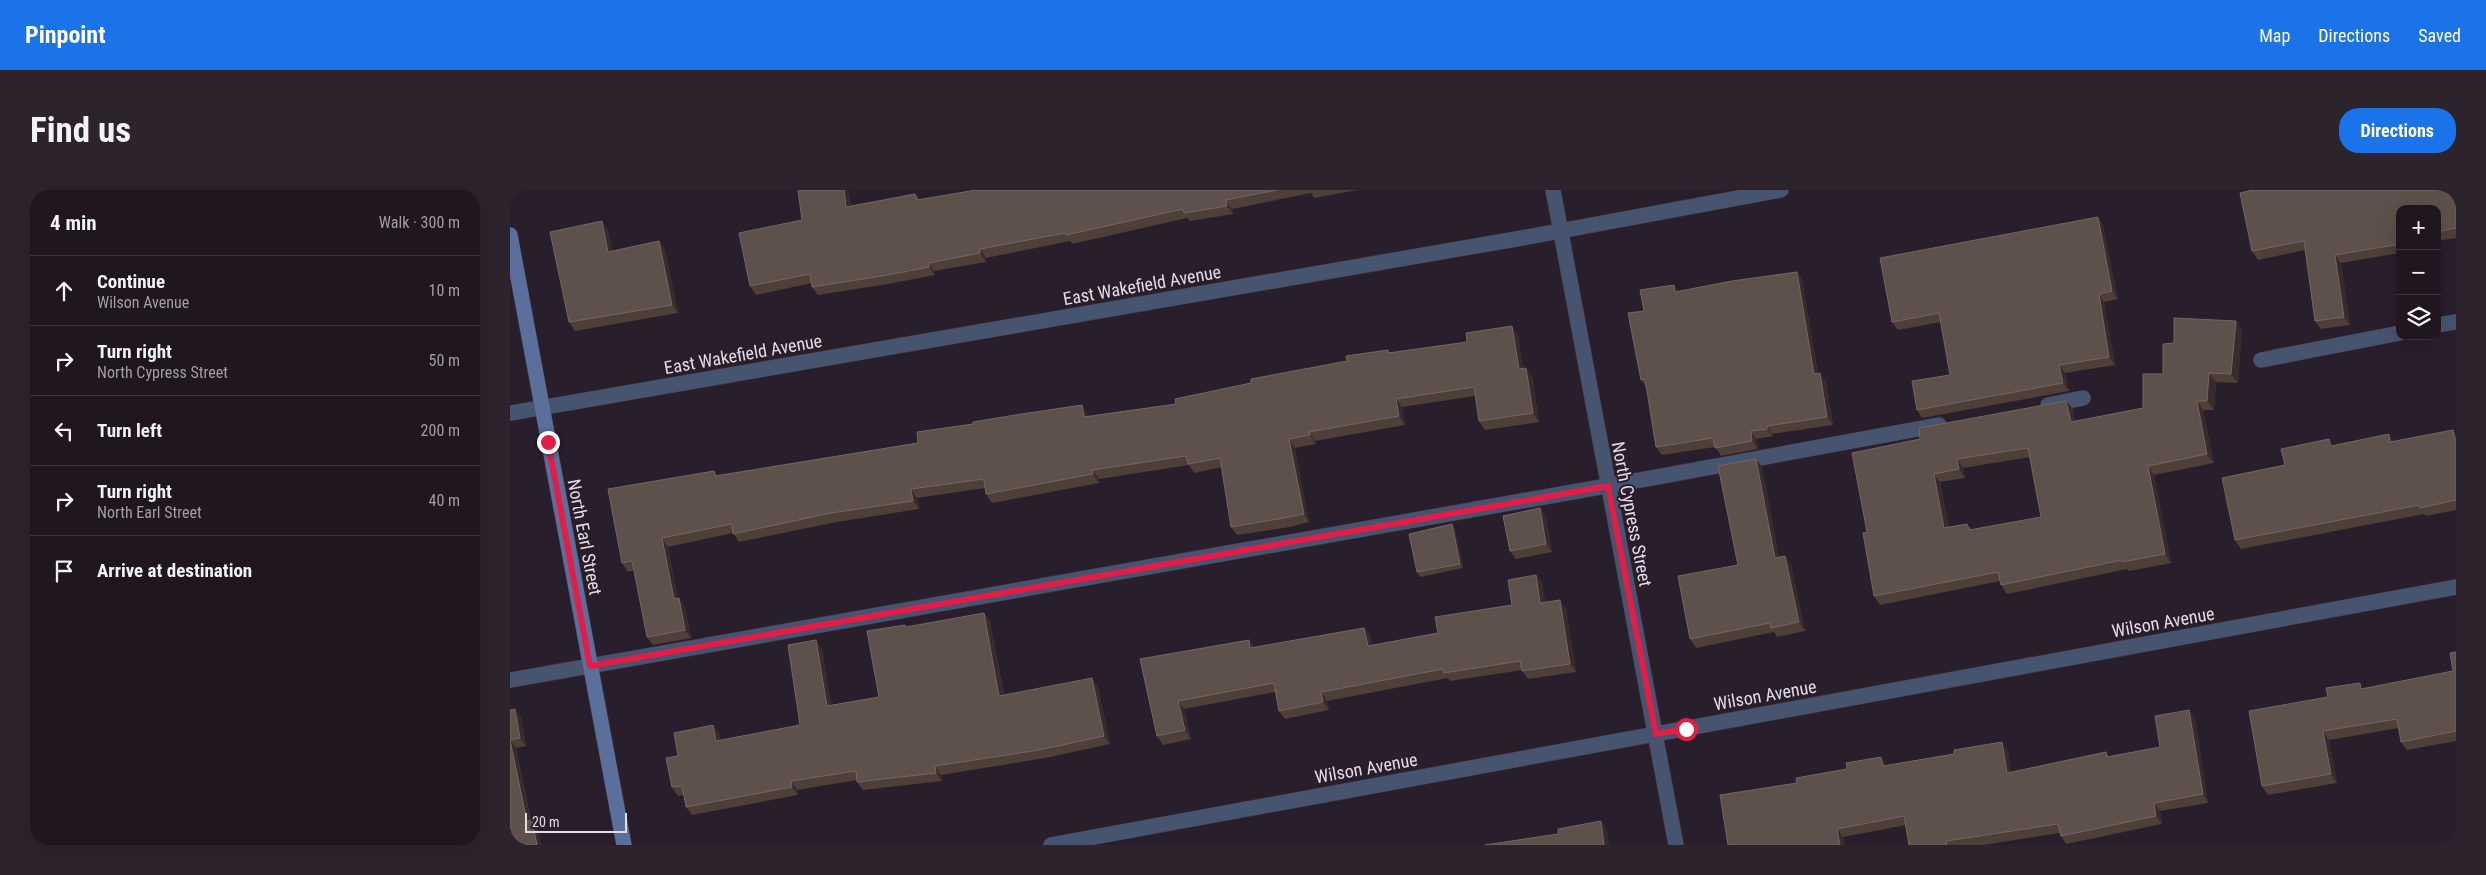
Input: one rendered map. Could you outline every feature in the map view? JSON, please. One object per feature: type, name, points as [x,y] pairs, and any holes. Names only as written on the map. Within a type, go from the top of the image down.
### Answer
[{"type":"street","name":"North Cypress Street","points":[[1554,190],[1676,845]]},
{"type":"street","name":"East Wakefield Avenue","points":[[510,413],[1561,231],[1781,190]]},
{"type":"street","name":"North Earl Street","points":[[510,235],[624,845]]},
{"type":"street","points":[[2441,324],[2456,322]]},
{"type":"street","points":[[2261,360],[2396,334]]},
{"type":"street","points":[[2035,407],[2083,398]]},
{"type":"street","points":[[510,680],[1608,486],[1957,421]]},
{"type":"street","name":"Wilson Avenue","points":[[1051,845],[2456,587]]},
{"type":"building","points":[[798,190],[844,190],[846,207],[915,194],[917,200],[976,190],[1277,190],[1226,200],[1227,206],[1184,213],[1183,209],[1066,235],[1065,233],[980,249],[980,253],[929,263],[929,267],[882,276],[812,287],[810,274],[750,286],[739,233],[802,220]]},
{"type":"building","points":[[2253,190],[2456,190],[2456,228],[2441,231],[2441,205],[2396,205],[2396,245],[2335,255],[2344,317],[2315,321],[2304,241],[2252,251],[2240,193]]},
{"type":"building","points":[[2098,217],[2112,291],[2099,294],[2109,357],[2059,365],[2063,383],[1917,410],[1912,381],[1950,375],[1939,313],[1892,322],[1880,258]]},
{"type":"building","points":[[602,221],[608,252],[659,241],[672,305],[569,322],[550,232]]},
{"type":"building","points":[[1797,272],[1814,374],[1820,373],[1827,417],[1767,426],[1767,429],[1751,431],[1752,441],[1715,448],[1713,438],[1656,447],[1645,379],[1641,380],[1628,313],[1644,311],[1640,290],[1674,285],[1675,292],[1732,281]]},
{"type":"building","points":[[2174,318],[2236,321],[2231,374],[2209,373],[2207,401],[2197,401],[2207,454],[2148,466],[2165,554],[2122,562],[2122,560],[2001,585],[1998,572],[1874,596],[1863,533],[1867,532],[1852,453],[1920,439],[1919,428],[2066,401],[2071,422],[2143,408],[2143,374],[2163,374],[2163,344],[2174,343]],"holes":[[[2028,448],[2041,517],[1969,530],[1967,524],[1944,528],[1934,474],[1959,469],[1957,459]]]},
{"type":"building","points":[[1512,326],[1519,369],[1526,368],[1533,413],[1479,421],[1474,387],[1396,399],[1399,416],[1309,432],[1310,435],[1289,439],[1304,514],[1231,527],[1220,458],[1188,464],[1186,456],[1093,470],[1093,474],[986,494],[984,479],[911,489],[913,501],[831,513],[733,534],[732,524],[662,538],[674,599],[679,598],[685,630],[647,637],[632,561],[622,563],[608,489],[714,471],[715,476],[918,443],[917,432],[973,424],[973,422],[1015,415],[1082,405],[1084,417],[1176,404],[1175,399],[1251,383],[1251,379],[1347,361],[1346,356],[1388,350],[1388,353],[1467,342],[1466,333]]},
{"type":"building","points":[[2453,430],[2456,439],[2456,500],[2420,508],[2419,505],[2235,540],[2222,478],[2285,465],[2281,449],[2329,439],[2331,446],[2389,434],[2390,442]]},
{"type":"building","points":[[1756,459],[1775,558],[1785,556],[1799,622],[1771,628],[1770,623],[1690,639],[1678,576],[1738,565],[1718,466]]},
{"type":"building","points":[[1540,508],[1546,544],[1510,551],[1503,516]]},
{"type":"building","points":[[1452,524],[1460,564],[1417,572],[1409,534]]},
{"type":"building","points":[[1536,575],[1540,603],[1560,600],[1570,664],[1522,671],[1520,661],[1444,673],[1443,669],[1321,692],[1323,702],[1279,711],[1274,683],[1178,701],[1185,730],[1157,736],[1140,659],[1249,640],[1250,648],[1364,628],[1368,646],[1438,633],[1435,617],[1512,605],[1508,580]]},
{"type":"building","points":[[984,613],[999,696],[1092,678],[1104,736],[1039,750],[935,766],[936,773],[857,782],[856,771],[791,781],[792,787],[686,807],[682,786],[672,787],[666,758],[678,756],[674,733],[713,725],[716,741],[800,725],[788,645],[816,640],[827,706],[879,697],[867,631],[905,625],[906,627]]},
{"type":"building","points":[[2456,652],[2456,731],[2401,742],[2397,719],[2323,731],[2331,774],[2262,786],[2249,711],[2328,697],[2326,688],[2360,683],[2361,689],[2453,671],[2450,653]]},
{"type":"building","points":[[515,709],[520,738],[510,740],[510,710]]},
{"type":"building","points":[[2189,710],[2203,794],[2154,803],[2156,816],[2061,836],[2058,824],[1946,841],[1947,845],[1909,845],[1904,816],[1837,829],[1840,845],[1728,845],[1720,795],[1797,783],[1796,778],[1847,769],[1846,763],[1881,757],[1883,766],[1954,754],[1954,750],[2002,742],[2007,773],[2106,752],[2107,757],[2160,747],[2155,716]]},
{"type":"building","points":[[510,740],[527,821],[532,820],[537,845],[510,845]]},
{"type":"building","points":[[1601,821],[1604,845],[1485,845],[1558,834],[1558,829]]},
{"type":"route","points":[[548,442],[590,666],[1608,486],[1656,734],[1686,729]]}]
